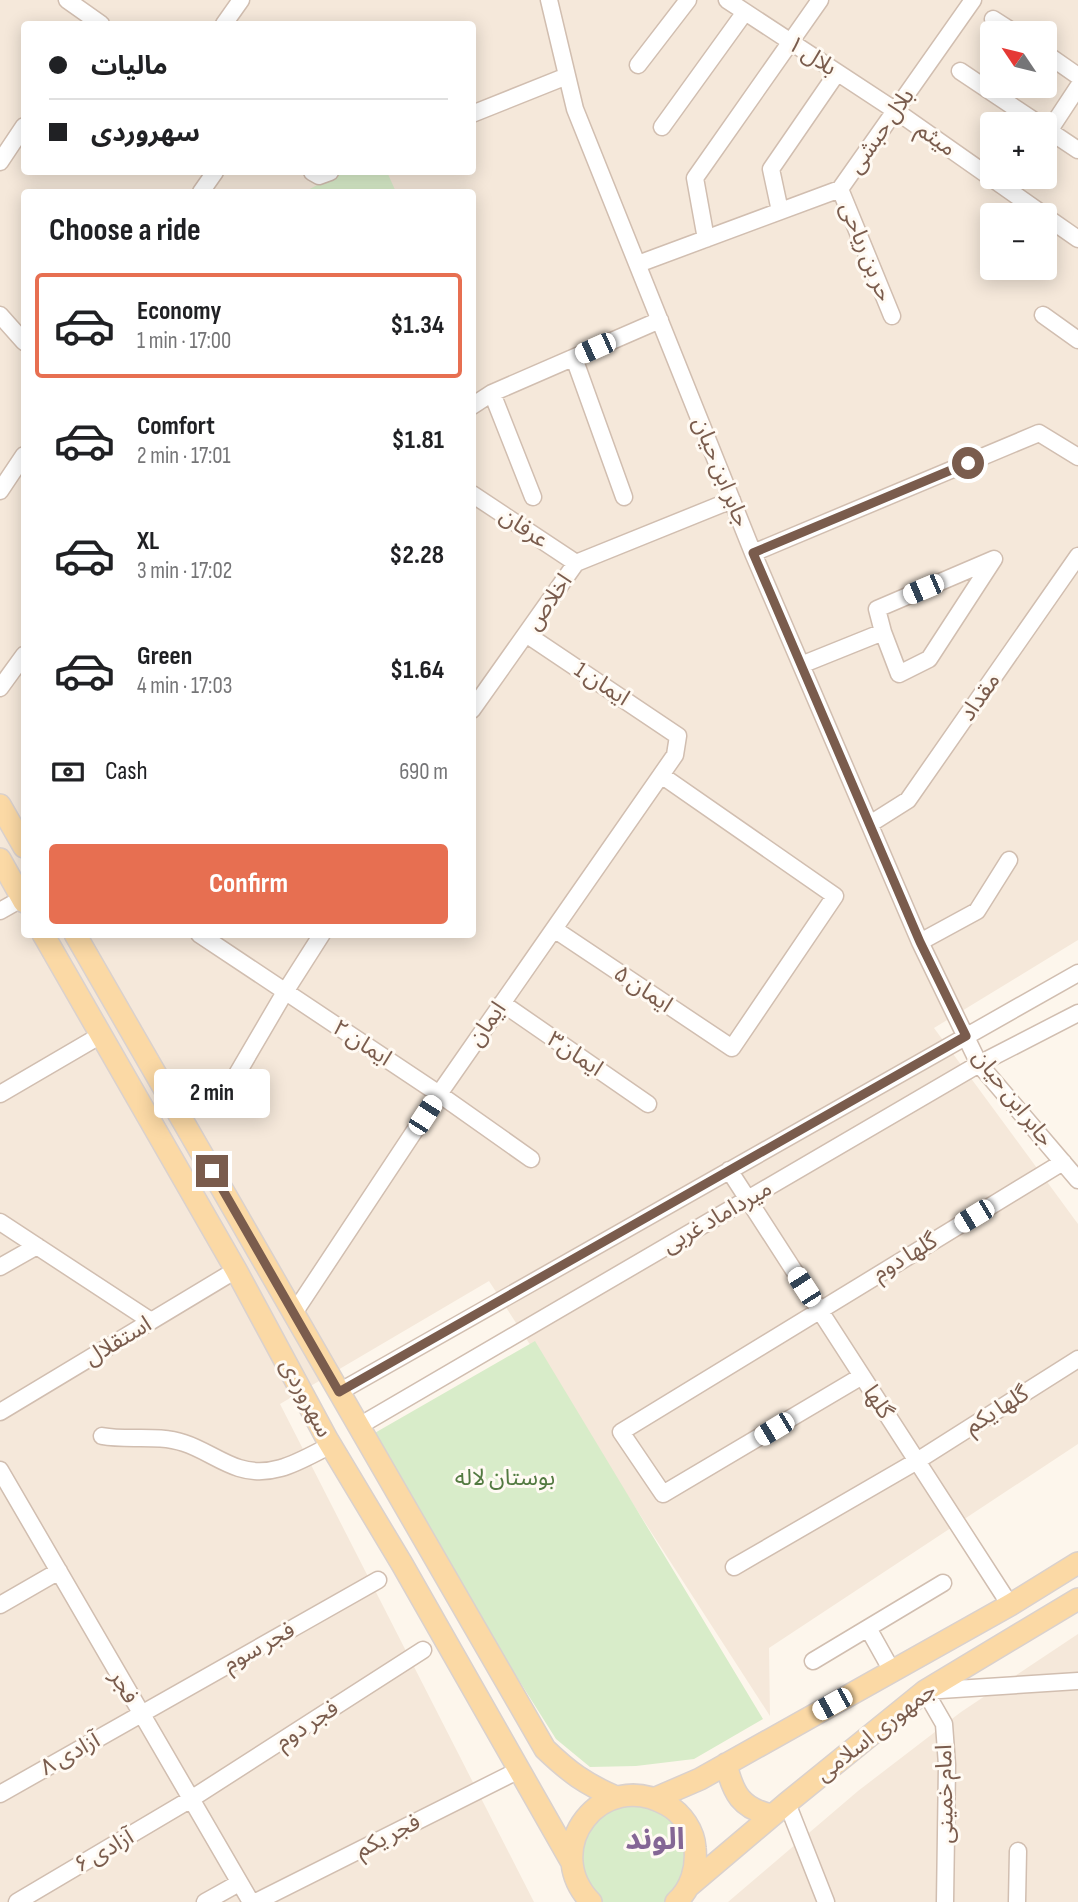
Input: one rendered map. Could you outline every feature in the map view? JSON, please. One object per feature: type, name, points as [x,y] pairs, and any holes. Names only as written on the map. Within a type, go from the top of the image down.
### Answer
[{"type":"main road","points":[[0,804],[21,842]]},
{"type":"main road","points":[[0,859],[21,895]]},
{"type":"main road","name":"سهروردی","points":[[45,938],[236,1270],[331,1446],[519,1770],[573,1869],[583,1893],[591,1902]]},
{"type":"main road","name":"سهروردی","points":[[77,938],[545,1749],[587,1785],[615,1797]]},
{"type":"main road","name":"جمهوری اسلامی","points":[[656,1798],[701,1779],[1010,1605],[1078,1563]]},
{"type":"main road","points":[[431,1615],[459,1599]]},
{"type":"main road","name":"جمهوری اسلامی","points":[[682,1894],[925,1690],[1078,1599]]},
{"type":"main road","points":[[726,1764],[731,1785],[745,1805],[758,1813],[780,1809]]},
{"type":"main road","points":[[571,1902],[574,1837],[585,1818],[600,1804],[615,1797],[635,1794],[656,1798],[674,1809],[688,1824],[695,1846],[696,1864],[682,1894]]},
{"type":"street","points":[[67,0],[93,21]]},
{"type":"street","points":[[226,21],[241,0]]},
{"type":"street","name":"جابر ابن حیان","points":[[549,0],[575,109],[753,553],[920,942],[979,1064],[1078,1180]]},
{"type":"street","points":[[638,65],[688,0]]},
{"type":"street","name":"بلال ۱","points":[[727,0],[896,111]]},
{"type":"street","points":[[706,239],[695,178],[820,0]]},
{"type":"street","name":"بلال حبشی","points":[[638,264],[840,189],[973,0]]},
{"type":"street","points":[[663,127],[745,12]]},
{"type":"street","points":[[1057,61],[1078,76]]},
{"type":"street","points":[[961,71],[1021,112]]},
{"type":"street","points":[[780,211],[771,169],[838,73]]},
{"type":"street","points":[[476,112],[567,76]]},
{"type":"street","points":[[1057,113],[1078,88]]},
{"type":"street","name":"میثم","points":[[896,111],[1027,203]]},
{"type":"street","points":[[0,162],[21,130]]},
{"type":"street","points":[[1057,136],[1078,150]]},
{"type":"street","name":"حر بن ریاحی","points":[[840,189],[892,316]]},
{"type":"street","name":"میثم","points":[[1057,224],[1078,239]]},
{"type":"street","points":[[0,315],[21,339]]},
{"type":"street","points":[[1043,315],[1078,340]]},
{"type":"street","points":[[476,403],[492,393],[660,320]]},
{"type":"street","points":[[574,358],[624,497]]},
{"type":"street","points":[[492,393],[533,496]]},
{"type":"street","points":[[753,553],[1040,433],[1078,457]]},
{"type":"street","points":[[0,491],[21,460]]},
{"type":"street","name":"عرفان","points":[[476,497],[576,563]]},
{"type":"street","name":"اخلاص","points":[[476,704],[576,563],[732,500]]},
{"type":"street","name":"مقداد","points":[[870,824],[908,800],[1078,556]]},
{"type":"street","points":[[994,559],[929,659],[900,674],[883,632],[877,609],[994,559]]},
{"type":"street","points":[[801,665],[883,632]]},
{"type":"street","name":"ایمان 1","points":[[526,634],[678,736]]},
{"type":"street","points":[[0,688],[21,659]]},
{"type":"street","name":"ایمان","points":[[294,1313],[439,1094],[675,755],[678,736]]},
{"type":"street","name":"ایمان ۵","points":[[554,929],[732,1048],[835,896],[661,775]]},
{"type":"street","points":[[920,942],[978,911],[1009,860]]},
{"type":"street","points":[[0,911],[21,901]]},
{"type":"street","name":"ایمان ۲","points":[[205,938],[439,1094],[531,1159]]},
{"type":"street","points":[[223,1098],[319,938]]},
{"type":"street","name":"میرداماد غربی","points":[[339,1392],[1078,973]]},
{"type":"street","name":"ایمان۳","points":[[502,1003],[648,1104]]},
{"type":"street","name":"میرداماد غربی","points":[[359,1426],[979,1064],[1078,1013]]},
{"type":"street","points":[[0,1094],[101,1035]]},
{"type":"street","name":"گلها دوم","points":[[862,1376],[663,1494],[621,1432],[818,1309],[1063,1162]]},
{"type":"street","name":"گلها","points":[[729,1170],[1010,1605]]},
{"type":"street","points":[[0,1222],[151,1321]]},
{"type":"street","points":[[0,1268],[37,1246]]},
{"type":"street","name":"استقلال","points":[[0,1412],[236,1270]]},
{"type":"street","name":"گلها یکم","points":[[734,1567],[917,1461],[1078,1359]]},
{"type":"street","points":[[102,1436],[164,1439],[184,1443],[238,1468],[263,1472],[280,1470],[331,1446]]},
{"type":"street","name":"فجر","points":[[0,1470],[251,1902]]},
{"type":"street","points":[[0,1605],[59,1571]]},
{"type":"street","name":"فجر سوم","points":[[140,1715],[377,1580]]},
{"type":"street","points":[[813,1661],[943,1583]]},
{"type":"street","points":[[868,1628],[892,1671]]},
{"type":"street","name":"فجر دوم","points":[[191,1799],[423,1650]]},
{"type":"street","points":[[925,1690],[1078,1681]]},
{"type":"street","name":"امام خمینی","points":[[925,1690],[944,1724],[947,1765],[945,1902]]},
{"type":"street","name":"آزادی ۸","points":[[0,1794],[140,1715]]},
{"type":"street","name":"فجر یکم","points":[[256,1902],[519,1770]]},
{"type":"street","name":"آزادی ۶","points":[[17,1902],[191,1799]]},
{"type":"street","points":[[780,1809],[826,1902]]},
{"type":"street","points":[[1017,1902],[1018,1851]]},
{"type":"street","points":[[205,1902],[239,1883]]},
{"type":"shaded area","points":[[0,0],[1078,0],[1078,940],[934,1028],[1078,1224],[1078,1444],[769,1648],[770,1716],[489,1281],[280,1404],[534,1902],[0,1902]]},
{"type":"shaded area","points":[[1078,1634],[1078,1902],[728,1902],[858,1791],[961,1712]]},
{"type":"green space","points":[[336,175],[388,175],[395,189],[310,189]]},
{"type":"green space","name":"بوستان لاله","points":[[535,1341],[763,1719],[694,1759],[636,1766],[590,1767],[556,1739],[366,1438]]},
{"type":"green space","points":[[656,1798],[695,1846],[676,1902],[591,1902],[574,1837],[600,1804]]},
{"type":"district","name":"الوند","points":[[655,1840]]},
{"type":"route","points":[[212,1171],[339,1392],[966,1036],[920,942],[753,553],[968,463]]}]
